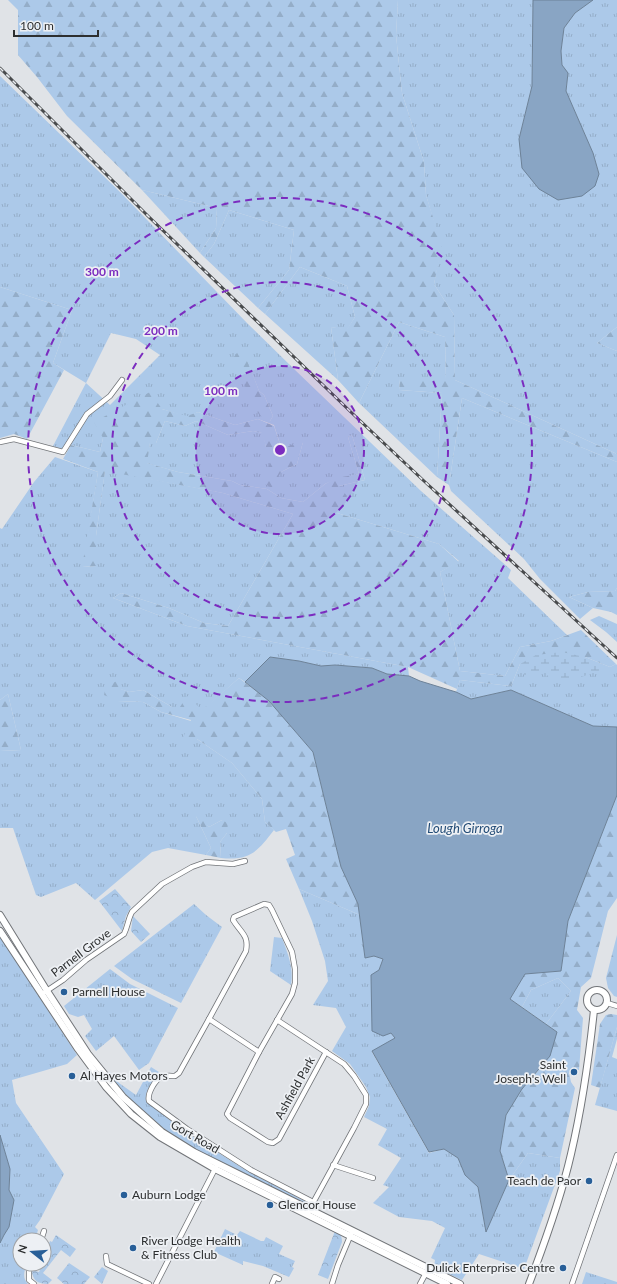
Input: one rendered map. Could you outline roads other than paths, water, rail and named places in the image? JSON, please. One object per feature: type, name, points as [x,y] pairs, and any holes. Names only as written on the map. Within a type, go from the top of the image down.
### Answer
[{"type":"main road","name":"Gort Road","points":[[0,915],[78,1050],[106,1087],[131,1114],[160,1137],[216,1166],[427,1271],[460,1284]]},
{"type":"main road","points":[[0,931],[44,992]]},
{"type":"main road","points":[[599,990],[606,996],[607,1003],[601,1009],[594,1010],[589,1006],[587,1000],[592,991],[599,990]]},
{"type":"main road","name":"Gort Road","points":[[44,992],[88,1054],[123,1097],[162,1132],[216,1166]]},
{"type":"main road","points":[[529,1284],[559,1198],[571,1154],[586,1078],[594,1010]]},
{"type":"main road","name":"Gort Road","points":[[427,1271],[447,1284]]},
{"type":"street","points":[[0,442],[14,439],[63,452],[87,414],[110,396],[122,380]]},
{"type":"street","name":"Parnell Grove","points":[[44,992],[63,980],[86,960],[124,934],[128,927],[132,912],[162,884],[192,867],[206,862],[233,864],[246,861]]},
{"type":"street","name":"Ashfield Park","points":[[210,1019],[246,951],[246,937],[233,920],[234,917],[264,904],[269,906],[285,935],[292,952],[295,969],[295,983],[292,994],[259,1052],[227,1114],[230,1118],[268,1142],[273,1143],[279,1139],[326,1052],[344,1064],[354,1076],[366,1095],[366,1104],[308,1212]]},
{"type":"street","points":[[607,1003],[617,1006]]},
{"type":"street","points":[[259,1052],[210,1019],[179,1073],[175,1076],[166,1076],[158,1079],[148,1095],[149,1101],[187,1129],[251,1170],[313,1202]]},
{"type":"street","points":[[277,1020],[326,1052]]},
{"type":"street","points":[[572,1284],[617,1154]]},
{"type":"street","points":[[333,1165],[373,1178]]},
{"type":"street","points":[[156,1284],[216,1166]]},
{"type":"street","points":[[332,1284],[338,1265],[352,1233]]},
{"type":"street","points":[[106,1256],[107,1264],[149,1284]]},
{"type":"street","points":[[420,1284],[427,1271]]},
{"type":"street","points":[[29,1272],[29,1280],[34,1284]]},
{"type":"street","points":[[272,1284],[275,1277],[279,1280]]},
{"type":"water","points":[[533,0],[593,0],[575,13],[564,28],[561,51],[562,65],[568,73],[566,91],[593,153],[599,174],[595,186],[582,196],[558,200],[539,189],[522,168],[519,139],[532,86]]},
{"type":"water","name":"Lough Girroga","points":[[270,657],[321,666],[335,665],[372,668],[387,674],[409,676],[456,692],[471,699],[511,690],[593,726],[617,727],[617,795],[568,921],[561,971],[525,974],[510,999],[557,1032],[550,1056],[522,1089],[506,1115],[500,1151],[509,1180],[486,1232],[478,1187],[465,1175],[458,1158],[444,1149],[429,1152],[372,1051],[395,1038],[391,1033],[383,1036],[372,1031],[371,975],[379,970],[383,959],[374,956],[365,958],[358,904],[341,867],[313,752],[269,701],[245,682]]},
{"type":"water","points":[[0,1135],[10,1169],[9,1190],[14,1200],[9,1227],[0,1243]]},
{"type":"railway","points":[[0,68],[148,216],[354,415],[617,658]]},
{"type":"place","name":"Parnell House","points":[[64,992]]},
{"type":"place","name":"Saint Joseph's Well","points":[[574,1072]]},
{"type":"place","name":"Al Hayes Motors","points":[[72,1076]]},
{"type":"place","name":"Teach de Paor","points":[[589,1181]]},
{"type":"place","name":"Auburn Lodge","points":[[124,1195]]},
{"type":"place","name":"Glencor House","points":[[270,1205]]},
{"type":"place","name":"River Lodge Health & Fitness Club","points":[[133,1248]]},
{"type":"place","name":"Dulick Enterprise Centre","points":[[563,1268]]}]
